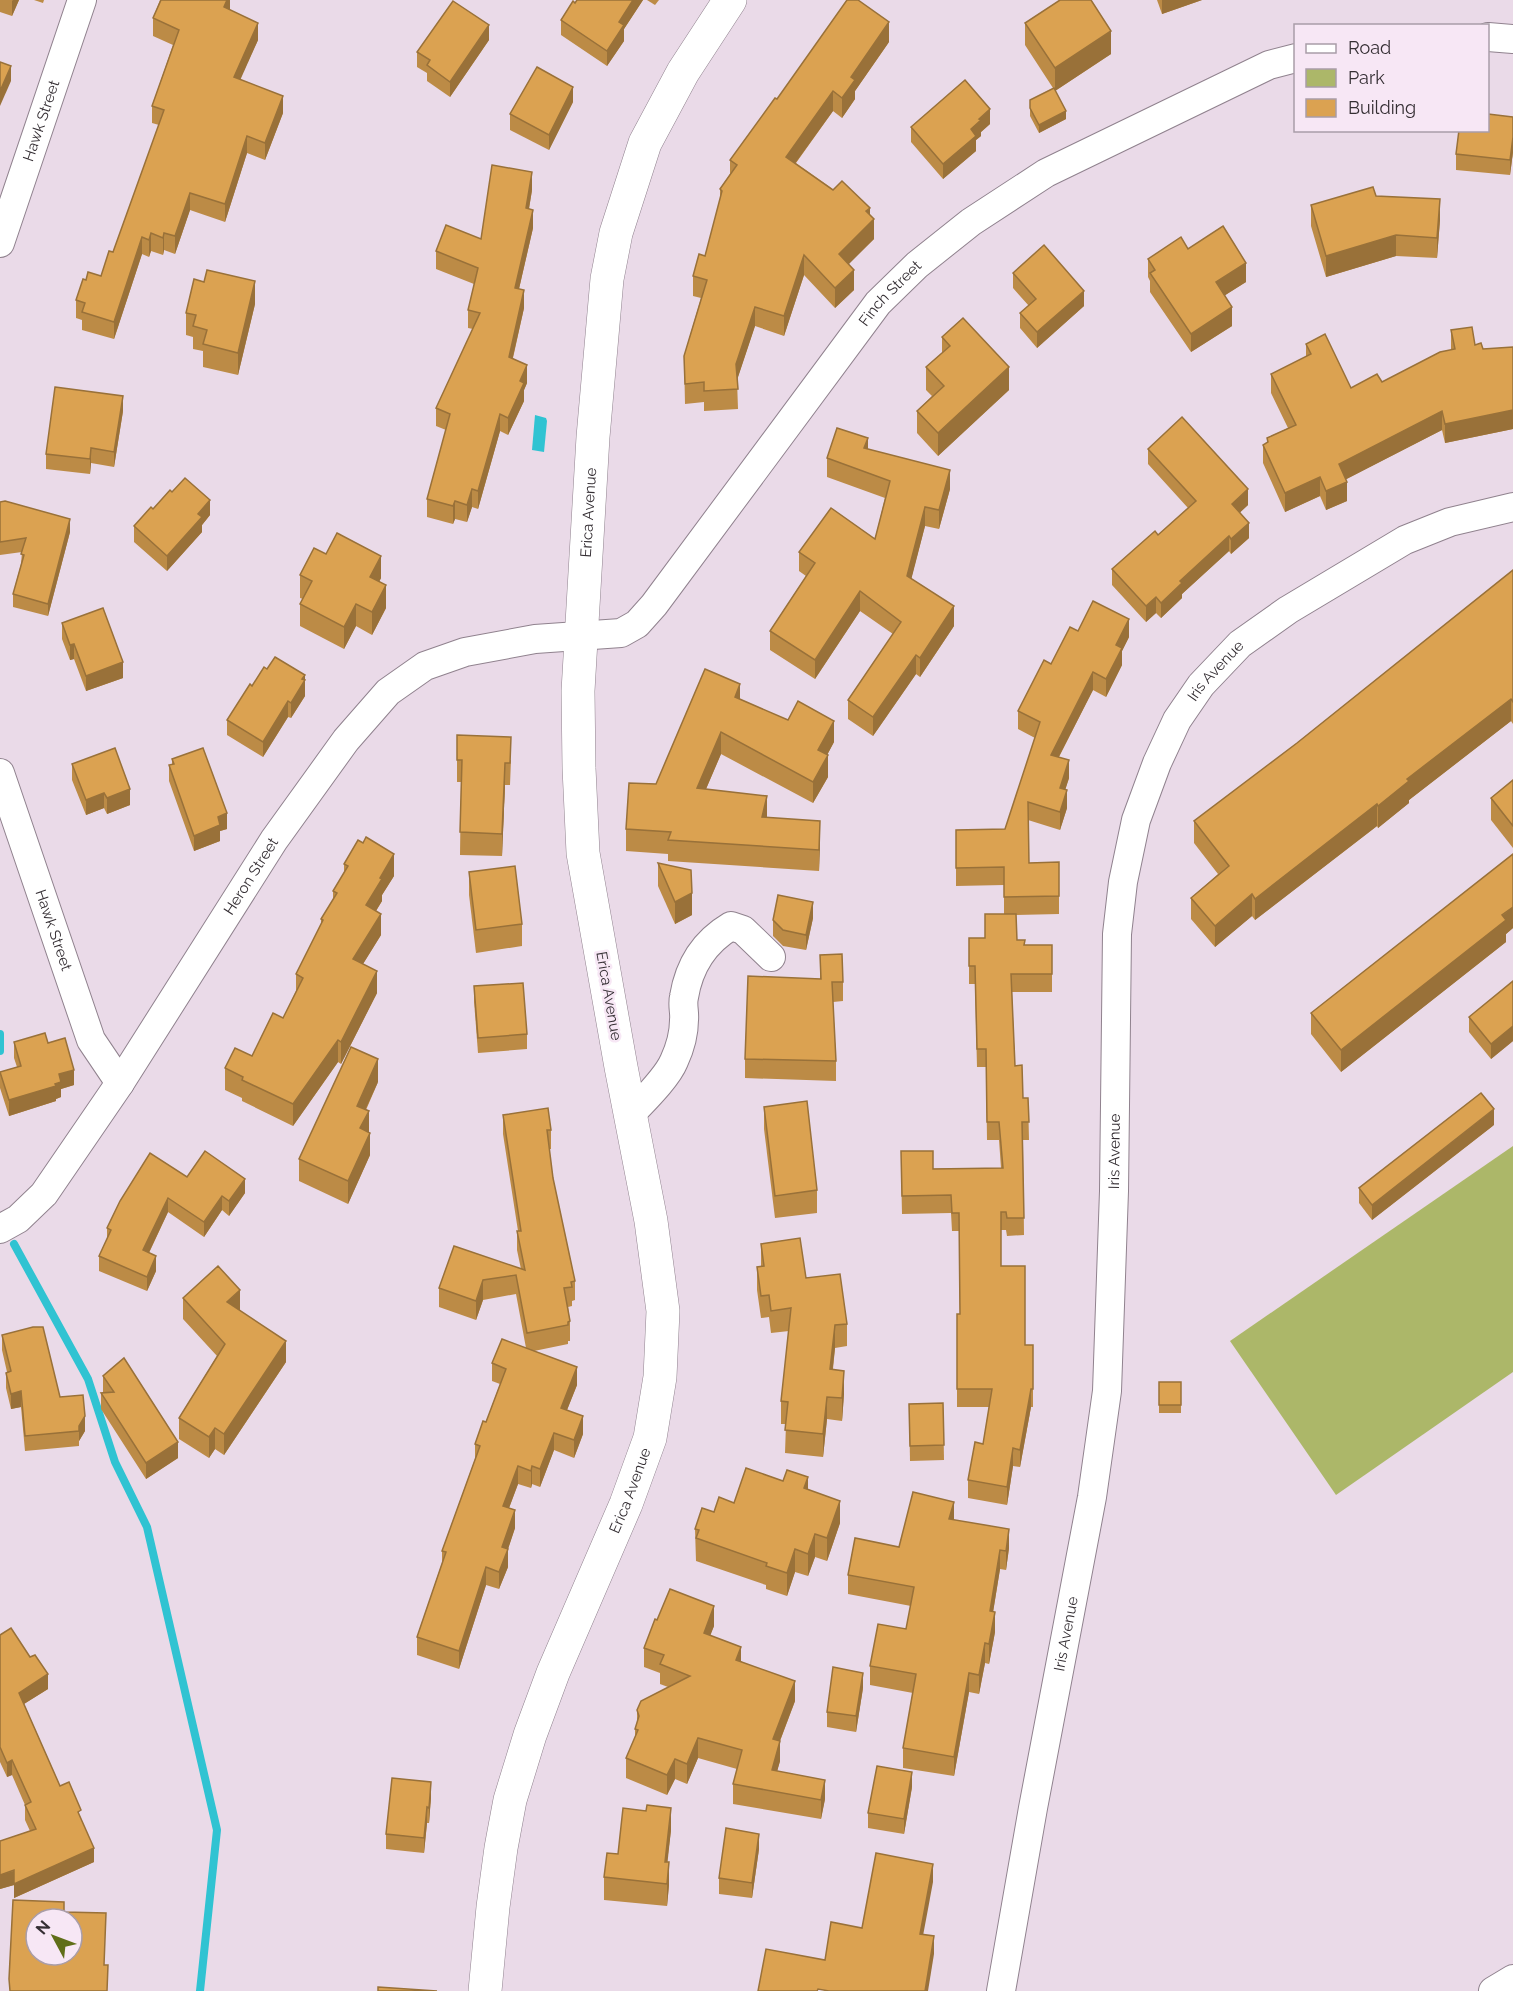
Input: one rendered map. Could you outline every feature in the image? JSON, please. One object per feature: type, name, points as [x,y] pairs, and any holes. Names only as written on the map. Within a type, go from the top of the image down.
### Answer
[{"type":"street","name":"Hawk Street","points":[[0,243],[82,0]]},
{"type":"street","name":"Erica Avenue","points":[[485,1991],[493,1907],[510,1800],[552,1673],[626,1504],[650,1438],[660,1377],[663,1311],[651,1221],[583,853],[578,702],[593,437],[607,279],[616,233],[645,143],[683,72],[730,0]]},
{"type":"street","points":[[1489,38],[1513,39]]},
{"type":"street","name":"Finch Street","points":[[582,636],[621,633],[637,624],[654,605],[878,303],[917,265],[971,222],[1046,173],[1269,65],[1294,59]]},
{"type":"street","name":"Iris Avenue","points":[[1001,1991],[1092,1497],[1107,1391],[1114,1191],[1117,934],[1136,820],[1157,763],[1177,720],[1201,685],[1240,644],[1288,610],[1405,540],[1450,522],[1513,507]]},
{"type":"street","name":"Heron Street","points":[[0,1229],[18,1219],[44,1194],[120,1083],[274,840],[346,740],[388,692],[425,666],[465,652],[535,639],[582,636]]},
{"type":"street","name":"Hawk Street","points":[[0,772],[91,1040],[120,1083]]},
{"type":"street","points":[[630,1115],[674,1064],[681,1043],[684,1020],[683,999],[690,974],[704,947],[717,934],[731,926],[743,930],[771,957]]},
{"type":"street","points":[[1493,1991],[1513,1978]]},
{"type":"green space","points":[[1513,1146],[1513,1372],[1336,1495],[1230,1341]]},
{"type":"water","points":[[535,415],[546,418],[547,421],[544,452],[532,450]]},
{"type":"building","points":[[161,0],[227,0],[224,7],[258,23],[234,77],[283,96],[265,143],[247,136],[225,204],[190,193],[175,236],[164,233],[163,238],[151,233],[149,240],[142,237],[114,322],[82,312],[85,303],[76,300],[83,279],[86,280],[88,272],[101,276],[109,251],[113,252],[164,110],[152,106],[179,30],[153,18]]},
{"type":"building","points":[[577,0],[633,0],[619,22],[624,25],[607,51],[561,20],[573,1],[575,3]]},
{"type":"building","points":[[847,0],[858,0],[889,22],[851,77],[855,80],[842,98],[833,91],[786,157],[833,190],[842,181],[870,208],[866,211],[874,219],[839,254],[854,270],[835,288],[804,255],[784,316],[755,307],[736,364],[738,389],[704,391],[704,382],[685,384],[684,356],[707,280],[693,276],[699,254],[705,256],[722,191],[720,189],[737,165],[730,160],[775,98],[777,99]]},
{"type":"building","points":[[1060,0],[1091,0],[1111,31],[1055,68],[1025,23]]},
{"type":"building","points":[[453,1],[489,25],[450,82],[427,65],[430,60],[417,52]]},
{"type":"building","points":[[0,62],[11,66],[0,91]]},
{"type":"building","points":[[537,67],[573,87],[549,135],[510,114]]},
{"type":"building","points":[[965,80],[990,109],[971,129],[976,136],[943,164],[911,127]]},
{"type":"building","points":[[1054,88],[1066,111],[1039,125],[1030,108],[1030,100]]},
{"type":"building","points":[[1489,114],[1513,117],[1510,160],[1456,154],[1459,132],[1489,132]]},
{"type":"building","points":[[492,165],[532,172],[526,208],[533,210],[515,288],[524,290],[509,357],[527,365],[520,381],[524,383],[508,418],[500,414],[478,491],[472,489],[467,505],[455,501],[453,506],[427,499],[450,414],[436,408],[480,313],[468,310],[478,268],[436,251],[446,225],[481,239]]},
{"type":"building","points":[[1373,187],[1376,196],[1440,199],[1437,238],[1396,235],[1326,256],[1311,205]]},
{"type":"building","points":[[1223,226],[1246,263],[1216,282],[1232,307],[1191,334],[1150,273],[1155,270],[1148,259],[1181,237],[1188,249]]},
{"type":"building","points":[[1044,245],[1084,291],[1037,332],[1020,313],[1036,299],[1013,273]]},
{"type":"building","points":[[207,270],[255,281],[238,353],[203,344],[207,330],[193,326],[196,315],[186,313],[194,279],[204,282]]},
{"type":"building","points":[[963,318],[1009,367],[938,433],[917,411],[944,386],[926,367],[950,346],[942,337]]},
{"type":"building","points":[[1472,327],[1475,345],[1481,343],[1483,349],[1513,347],[1513,410],[1445,424],[1442,411],[1339,464],[1347,482],[1326,491],[1320,477],[1285,493],[1263,445],[1268,442],[1267,438],[1296,425],[1271,374],[1311,354],[1306,344],[1325,334],[1351,388],[1377,374],[1382,382],[1440,352],[1455,349],[1451,330]]},
{"type":"building","points":[[55,387],[123,396],[114,452],[91,448],[90,459],[46,454]]},
{"type":"building","points":[[1182,417],[1248,489],[1232,504],[1249,523],[1231,539],[1229,536],[1180,581],[1182,583],[1161,603],[1156,597],[1146,606],[1112,569],[1155,531],[1158,535],[1196,501],[1148,449]]},
{"type":"building","points":[[837,428],[868,438],[864,448],[950,470],[939,510],[925,507],[907,576],[954,606],[920,658],[916,655],[873,717],[848,700],[901,622],[860,591],[815,660],[770,631],[815,563],[799,552],[831,508],[875,539],[890,481],[827,458]]},
{"type":"building","points":[[185,478],[210,500],[198,514],[202,517],[167,556],[134,526],[151,507],[153,509],[170,490],[172,492]]},
{"type":"building","points":[[5,501],[70,519],[48,604],[13,594],[24,555],[21,554],[26,538],[0,542],[0,502]]},
{"type":"building","points":[[337,533],[381,556],[370,577],[386,585],[372,612],[356,604],[344,627],[300,604],[312,581],[300,575],[314,548],[326,554]]},
{"type":"building","points":[[1513,570],[1513,702],[1511,699],[1407,779],[1409,781],[1378,806],[1377,804],[1255,899],[1252,894],[1215,926],[1191,898],[1229,866],[1194,821],[1297,743]]},
{"type":"building","points":[[1093,601],[1129,619],[1116,645],[1122,648],[1106,679],[1093,672],[1051,755],[1069,760],[1060,788],[1067,790],[1060,812],[1028,802],[1029,863],[1059,862],[1059,896],[1004,897],[1004,867],[956,868],[956,830],[1005,829],[1040,722],[1018,711],[1044,660],[1051,664],[1070,627],[1078,631]]},
{"type":"building","points":[[103,608],[123,662],[86,676],[74,644],[70,645],[62,623]]},
{"type":"building","points":[[275,657],[305,675],[302,679],[305,680],[291,703],[288,701],[263,742],[227,720],[250,684],[252,686],[264,667],[267,669]]},
{"type":"building","points":[[705,669],[740,684],[735,697],[788,720],[798,701],[834,721],[818,750],[828,755],[813,782],[721,732],[697,788],[767,796],[762,817],[820,821],[819,850],[668,840],[671,832],[626,829],[629,783],[656,784]]},
{"type":"building","points":[[457,735],[511,737],[510,763],[505,763],[502,834],[460,832],[462,760],[457,760]]},
{"type":"building","points":[[115,748],[130,789],[107,798],[104,793],[86,800],[72,764]]},
{"type":"building","points":[[203,748],[227,813],[218,817],[220,825],[194,836],[169,765],[174,764],[172,759]]},
{"type":"building","points":[[1513,780],[1513,826],[1491,798]]},
{"type":"building","points":[[366,837],[394,854],[366,905],[381,914],[353,959],[377,971],[341,1042],[338,1040],[293,1104],[242,1080],[243,1077],[225,1068],[235,1048],[252,1056],[273,1013],[283,1018],[303,978],[296,974],[323,920],[321,919],[337,893],[333,891],[348,866],[344,864],[358,840],[363,843]]},
{"type":"building","points":[[1513,854],[1513,907],[1502,915],[1506,920],[1341,1050],[1311,1013]]},
{"type":"building","points":[[658,863],[691,870],[692,893],[675,902]]},
{"type":"building","points":[[515,866],[522,924],[476,930],[469,872]]},
{"type":"building","points":[[778,895],[813,902],[806,935],[783,930],[773,920]]},
{"type":"building","points":[[985,914],[1016,914],[1017,940],[1025,940],[1024,945],[1052,945],[1052,974],[1011,974],[1015,1066],[1022,1065],[1023,1098],[1028,1098],[1029,1122],[1022,1122],[1024,1218],[1007,1218],[1006,1212],[1001,1212],[1001,1266],[1025,1266],[1025,1345],[1033,1345],[1033,1389],[1031,1389],[1020,1450],[1013,1448],[1007,1487],[968,1480],[975,1442],[983,1444],[992,1389],[957,1389],[957,1314],[960,1314],[959,1213],[952,1213],[951,1195],[902,1196],[901,1151],[933,1151],[933,1169],[1003,1168],[999,1122],[987,1122],[986,1049],[977,1049],[975,966],[969,966],[969,938],[985,938]]},
{"type":"building","points":[[842,954],[843,982],[832,982],[836,1061],[745,1059],[748,976],[821,979],[820,955]]},
{"type":"building","points":[[1513,981],[1513,1026],[1491,1044],[1469,1017]]},
{"type":"building","points":[[523,983],[527,1034],[478,1038],[474,986]]},
{"type":"building","points":[[45,1033],[48,1043],[65,1038],[74,1070],[59,1074],[61,1082],[55,1084],[56,1086],[9,1100],[0,1072],[21,1066],[14,1042]]},
{"type":"building","points":[[351,1047],[378,1059],[357,1106],[369,1111],[360,1128],[370,1133],[348,1181],[299,1159]]},
{"type":"building","points":[[1481,1093],[1494,1109],[1372,1205],[1359,1188]]},
{"type":"building","points":[[807,1101],[817,1190],[775,1196],[764,1107]]},
{"type":"building","points":[[548,1108],[551,1130],[547,1130],[553,1178],[575,1281],[571,1282],[572,1287],[564,1288],[570,1321],[568,1325],[527,1333],[516,1275],[483,1280],[476,1301],[439,1288],[454,1246],[525,1270],[517,1231],[521,1231],[503,1115]]},
{"type":"building","points":[[205,1151],[245,1179],[229,1201],[222,1196],[204,1222],[168,1198],[143,1250],[156,1256],[147,1277],[99,1256],[111,1230],[107,1228],[120,1201],[150,1153],[187,1177]]},
{"type":"building","points":[[800,1238],[806,1278],[840,1274],[847,1324],[835,1325],[830,1369],[844,1371],[842,1398],[827,1397],[823,1434],[785,1430],[788,1402],[781,1401],[791,1308],[771,1311],[769,1295],[761,1296],[757,1267],[764,1266],[761,1244]]},
{"type":"building","points":[[218,1266],[240,1290],[227,1302],[286,1341],[224,1434],[215,1428],[209,1437],[179,1418],[225,1344],[183,1298]]},
{"type":"building","points":[[33,1327],[43,1327],[60,1397],[83,1395],[85,1416],[79,1426],[79,1431],[25,1436],[21,1391],[11,1394],[6,1373],[11,1371],[2,1335]]},
{"type":"building","points":[[502,1339],[577,1367],[561,1408],[583,1416],[574,1440],[554,1433],[540,1469],[532,1466],[531,1471],[518,1466],[503,1506],[515,1510],[502,1547],[508,1549],[499,1572],[486,1567],[459,1651],[417,1637],[446,1552],[442,1551],[480,1446],[475,1444],[506,1369],[492,1363]]},
{"type":"building","points":[[124,1358],[178,1442],[146,1463],[101,1393],[114,1392],[103,1376]]},
{"type":"building","points":[[1159,1382],[1181,1382],[1181,1405],[1159,1405]]},
{"type":"building","points":[[943,1403],[944,1445],[910,1446],[909,1404]]},
{"type":"building","points":[[746,1468],[783,1481],[787,1470],[808,1477],[804,1488],[840,1501],[827,1538],[815,1534],[808,1554],[795,1549],[787,1573],[766,1566],[767,1563],[696,1538],[699,1530],[695,1529],[702,1508],[714,1512],[719,1497],[734,1503]]},
{"type":"building","points":[[913,1492],[954,1502],[949,1519],[1009,1529],[1006,1551],[1000,1550],[990,1611],[995,1612],[989,1644],[985,1643],[979,1675],[969,1673],[954,1757],[903,1748],[916,1674],[870,1666],[878,1624],[906,1629],[914,1587],[848,1575],[855,1538],[899,1547]]},
{"type":"building","points":[[670,1589],[714,1606],[704,1633],[741,1647],[736,1660],[795,1681],[773,1739],[780,1741],[772,1770],[825,1780],[821,1800],[733,1784],[742,1750],[698,1738],[687,1764],[675,1759],[667,1775],[626,1758],[638,1730],[635,1729],[639,1716],[637,1710],[641,1701],[690,1676],[660,1664],[664,1655],[644,1648]]},
{"type":"building","points":[[11,1628],[30,1657],[35,1655],[48,1674],[19,1693],[60,1786],[69,1782],[81,1810],[78,1812],[94,1848],[14,1884],[14,1870],[0,1875],[0,1841],[36,1829],[25,1805],[31,1802],[12,1760],[7,1763],[0,1747],[0,1635]]},
{"type":"building","points":[[833,1667],[863,1673],[856,1716],[827,1712]]},
{"type":"building","points":[[877,1766],[912,1772],[904,1819],[868,1813]]},
{"type":"building","points":[[392,1778],[431,1782],[424,1838],[386,1834]]},
{"type":"building","points":[[647,1805],[671,1808],[665,1862],[669,1862],[667,1884],[604,1877],[607,1853],[618,1854],[623,1808],[646,1811]]},
{"type":"building","points":[[726,1828],[759,1834],[752,1883],[719,1878]]},
{"type":"building","points":[[876,1853],[933,1864],[920,1934],[934,1936],[925,1991],[818,1989],[817,1991],[758,1991],[766,1949],[825,1960],[831,1922],[862,1928]]},
{"type":"building","points":[[13,1900],[64,1902],[64,1907],[24,1907],[24,1967],[84,1967],[84,1912],[106,1913],[104,1965],[108,1965],[107,1991],[10,1991]]},
{"type":"building","points":[[378,1987],[437,1991],[378,1991]]},
{"type":"waterway","points":[[0,1034],[0,1051]]},
{"type":"waterway","points":[[14,1244],[88,1379],[115,1462],[147,1527],[217,1830],[200,1991]]}]
